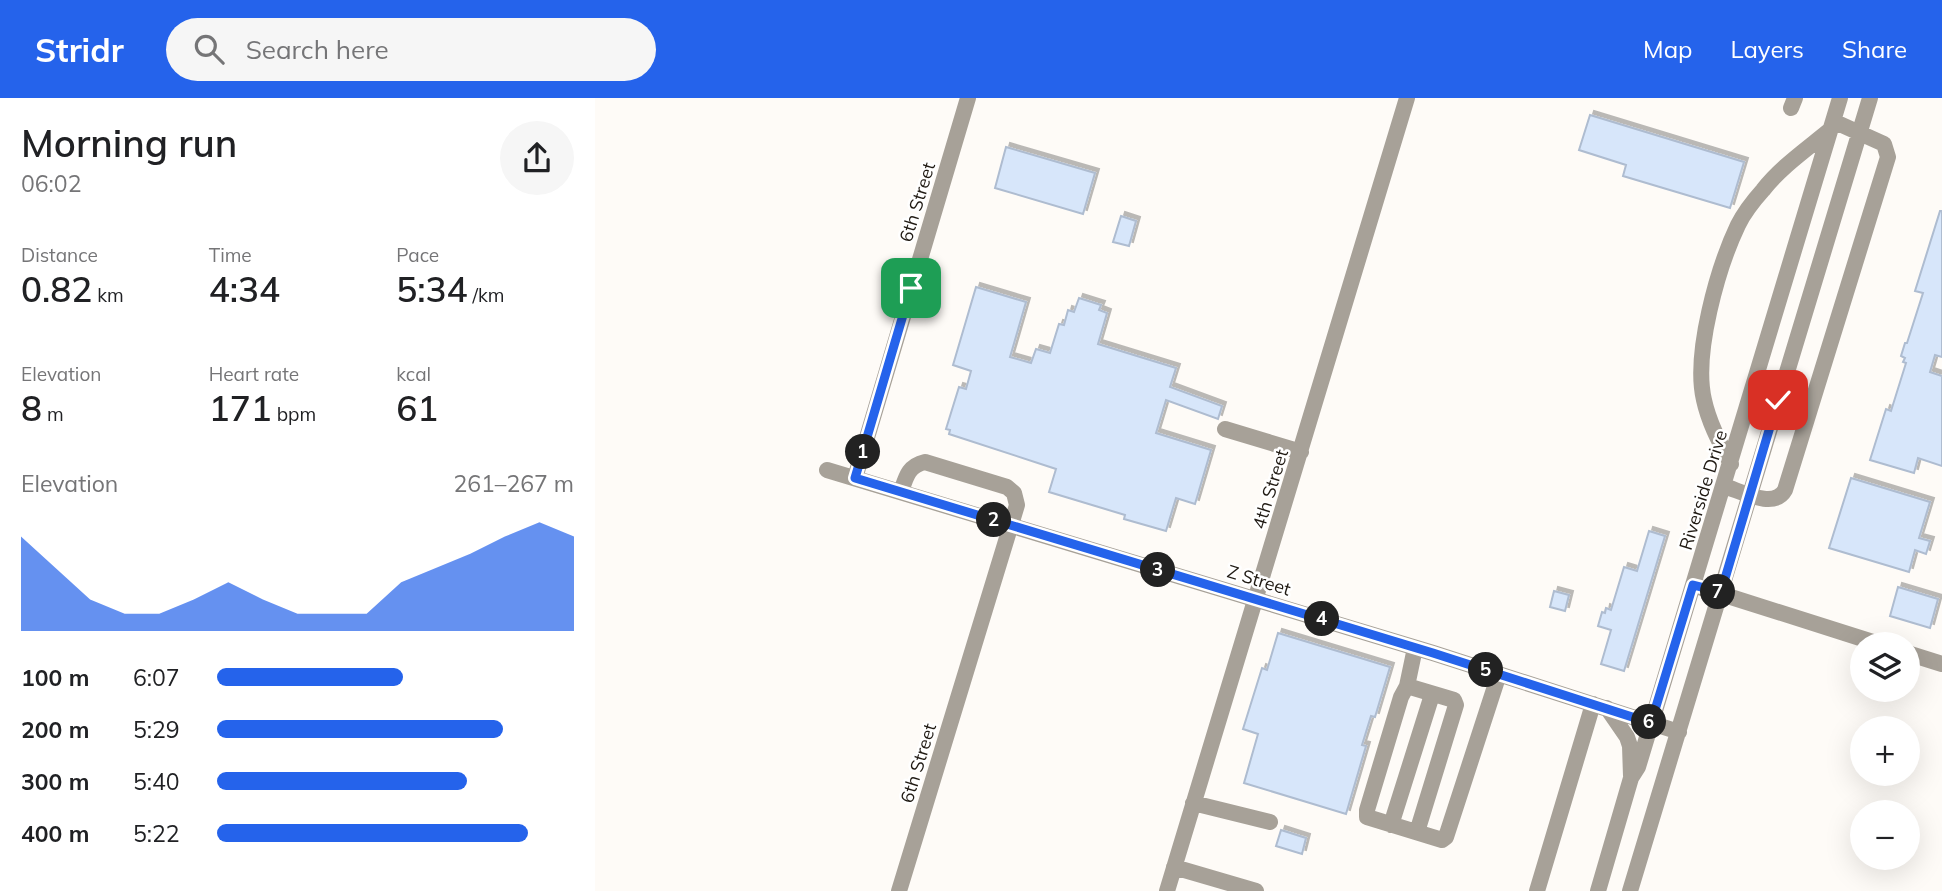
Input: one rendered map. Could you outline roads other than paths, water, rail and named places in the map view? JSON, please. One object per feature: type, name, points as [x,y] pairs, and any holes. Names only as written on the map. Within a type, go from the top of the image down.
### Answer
[{"type":"street","name":"6th Street","points":[[855,478],[968,98]]},
{"type":"street","name":"4th Street","points":[[1167,891],[1407,98]]},
{"type":"street","name":"Riverside Drive","points":[[1598,891],[1731,464],[1840,98]]},
{"type":"street","points":[[1630,891],[1870,98]]},
{"type":"street","points":[[1724,486],[1771,500],[1782,495],[1785,489],[1888,157],[1884,144],[1832,126],[1764,188],[1739,222],[1710,309],[1701,355],[1704,399],[1711,423],[1731,464]]},
{"type":"street","points":[[1225,429],[1301,452]]},
{"type":"street","name":"6th Street","points":[[899,891],[1017,505],[1014,493],[1007,487],[925,462],[916,464],[909,470],[901,492]]},
{"type":"street","name":"Z Street","points":[[827,470],[1256,599],[1679,732]]},
{"type":"street","points":[[1693,585],[1850,635]]},
{"type":"street","points":[[1415,648],[1407,687],[1401,696],[1367,810],[1367,817],[1391,825],[1443,840],[1446,837],[1499,674]]},
{"type":"street","points":[[1920,657],[1942,664]]},
{"type":"street","points":[[1407,687],[1454,700],[1456,705],[1417,832]]},
{"type":"street","points":[[1391,825],[1430,698],[1434,694]]},
{"type":"street","points":[[1600,706],[1627,737],[1631,778]]},
{"type":"street","points":[[1537,891],[1600,706]]},
{"type":"street","points":[[1193,803],[1270,821]]},
{"type":"street","points":[[1174,867],[1256,891]]}]
